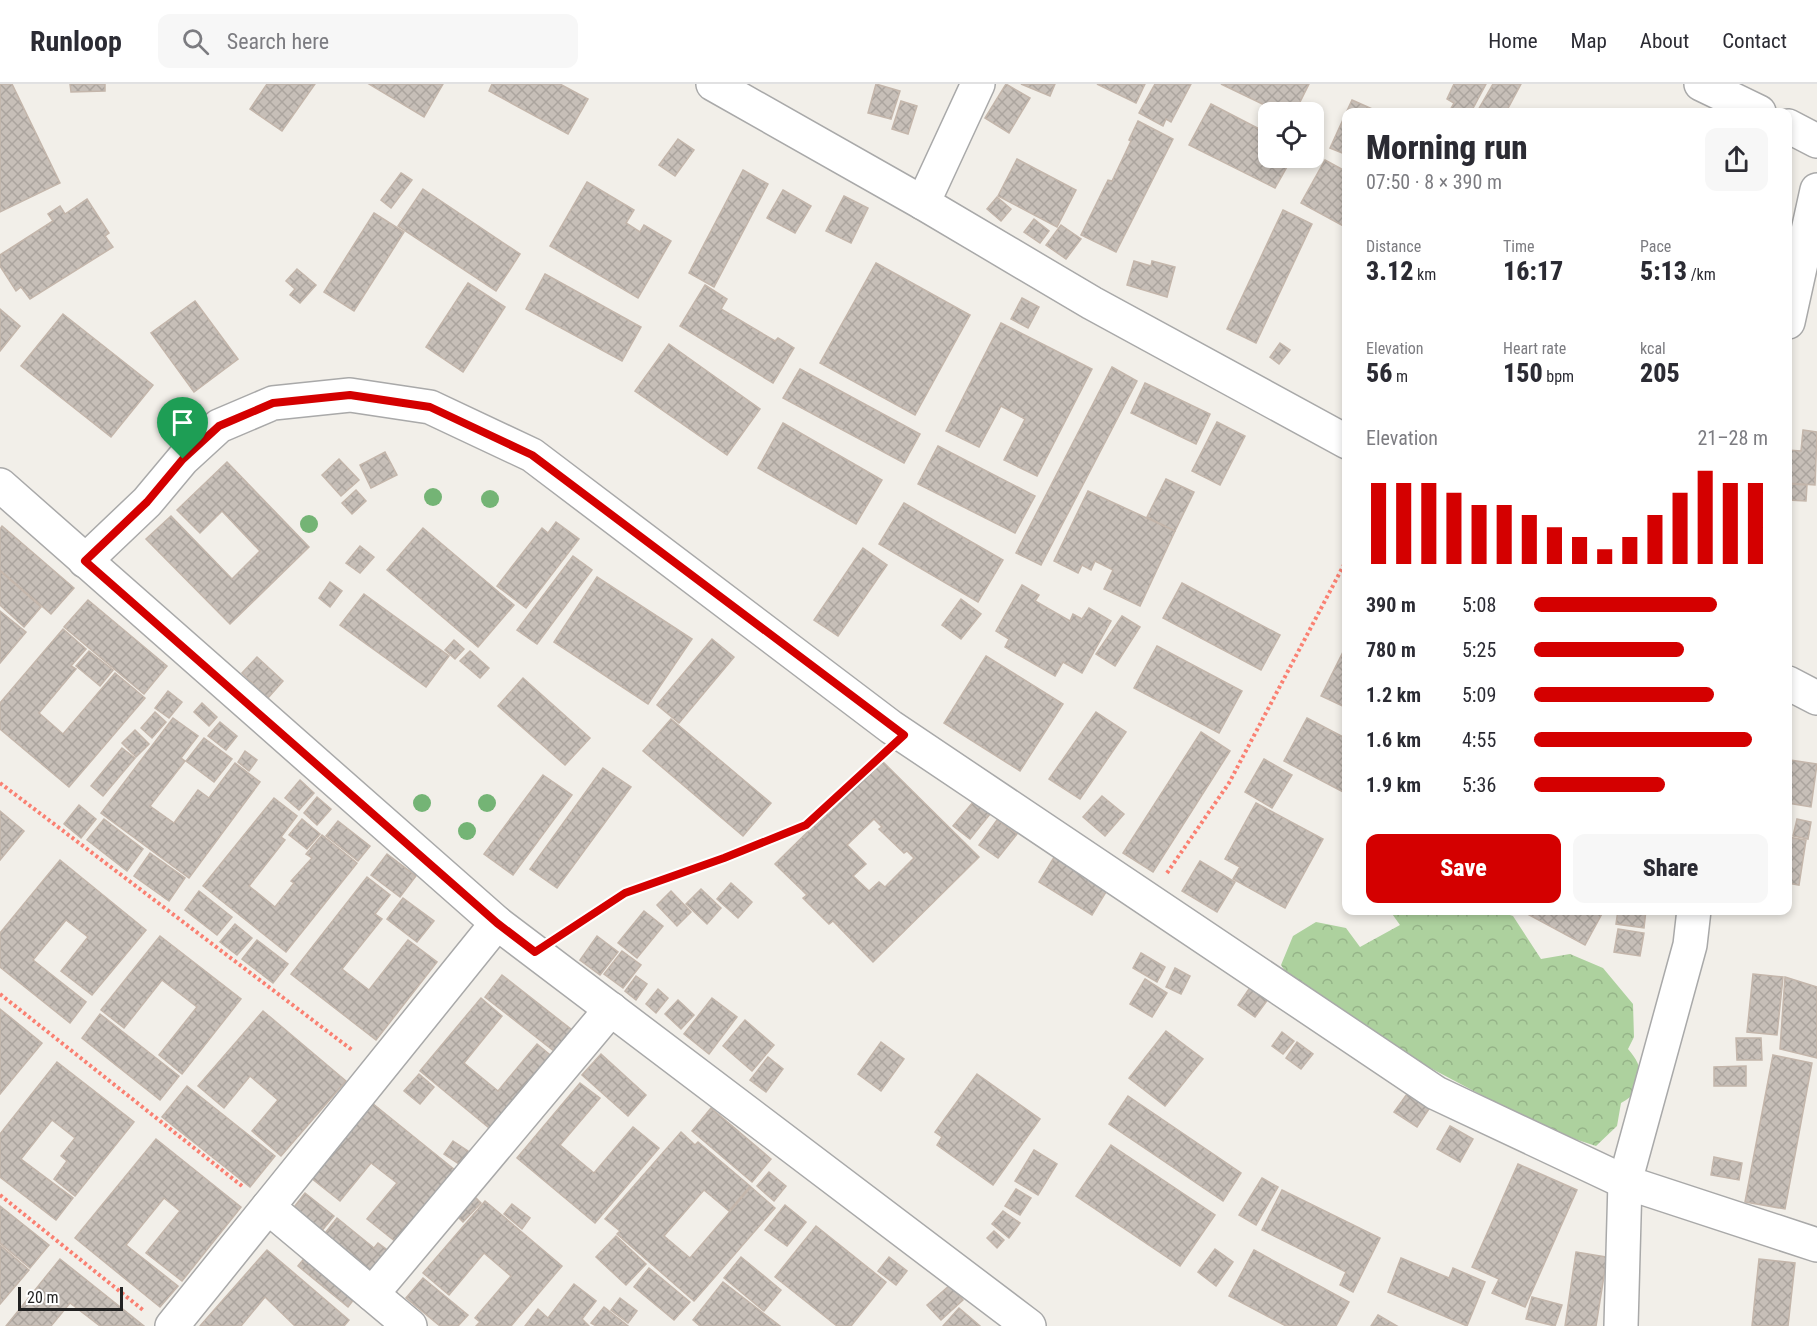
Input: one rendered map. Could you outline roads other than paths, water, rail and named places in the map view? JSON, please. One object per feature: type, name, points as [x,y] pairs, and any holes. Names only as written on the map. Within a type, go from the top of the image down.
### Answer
[{"type":"street","points":[[713,84],[923,203],[1092,303],[1342,439]]},
{"type":"street","points":[[923,203],[978,84]]},
{"type":"street","points":[[1701,84],[1751,108]]},
{"type":"street","points":[[1792,128],[1817,141]]},
{"type":"street","points":[[1792,304],[1817,190]]},
{"type":"street","points":[[85,561],[147,502],[183,459],[219,426],[273,403],[350,395],[430,407],[532,455],[904,735],[1436,1093],[1624,1182],[1817,1245]]},
{"type":"street","points":[[0,485],[497,923],[1029,1326]]},
{"type":"street","points":[[1792,685],[1817,698]]},
{"type":"street","points":[[1621,1326],[1624,1182],[1690,945],[1693,915]]},
{"type":"street","points":[[158,1319],[268,1207],[497,923]]},
{"type":"street","points":[[372,1294],[611,1009]]},
{"type":"street","points":[[268,1207],[410,1326]]}]
